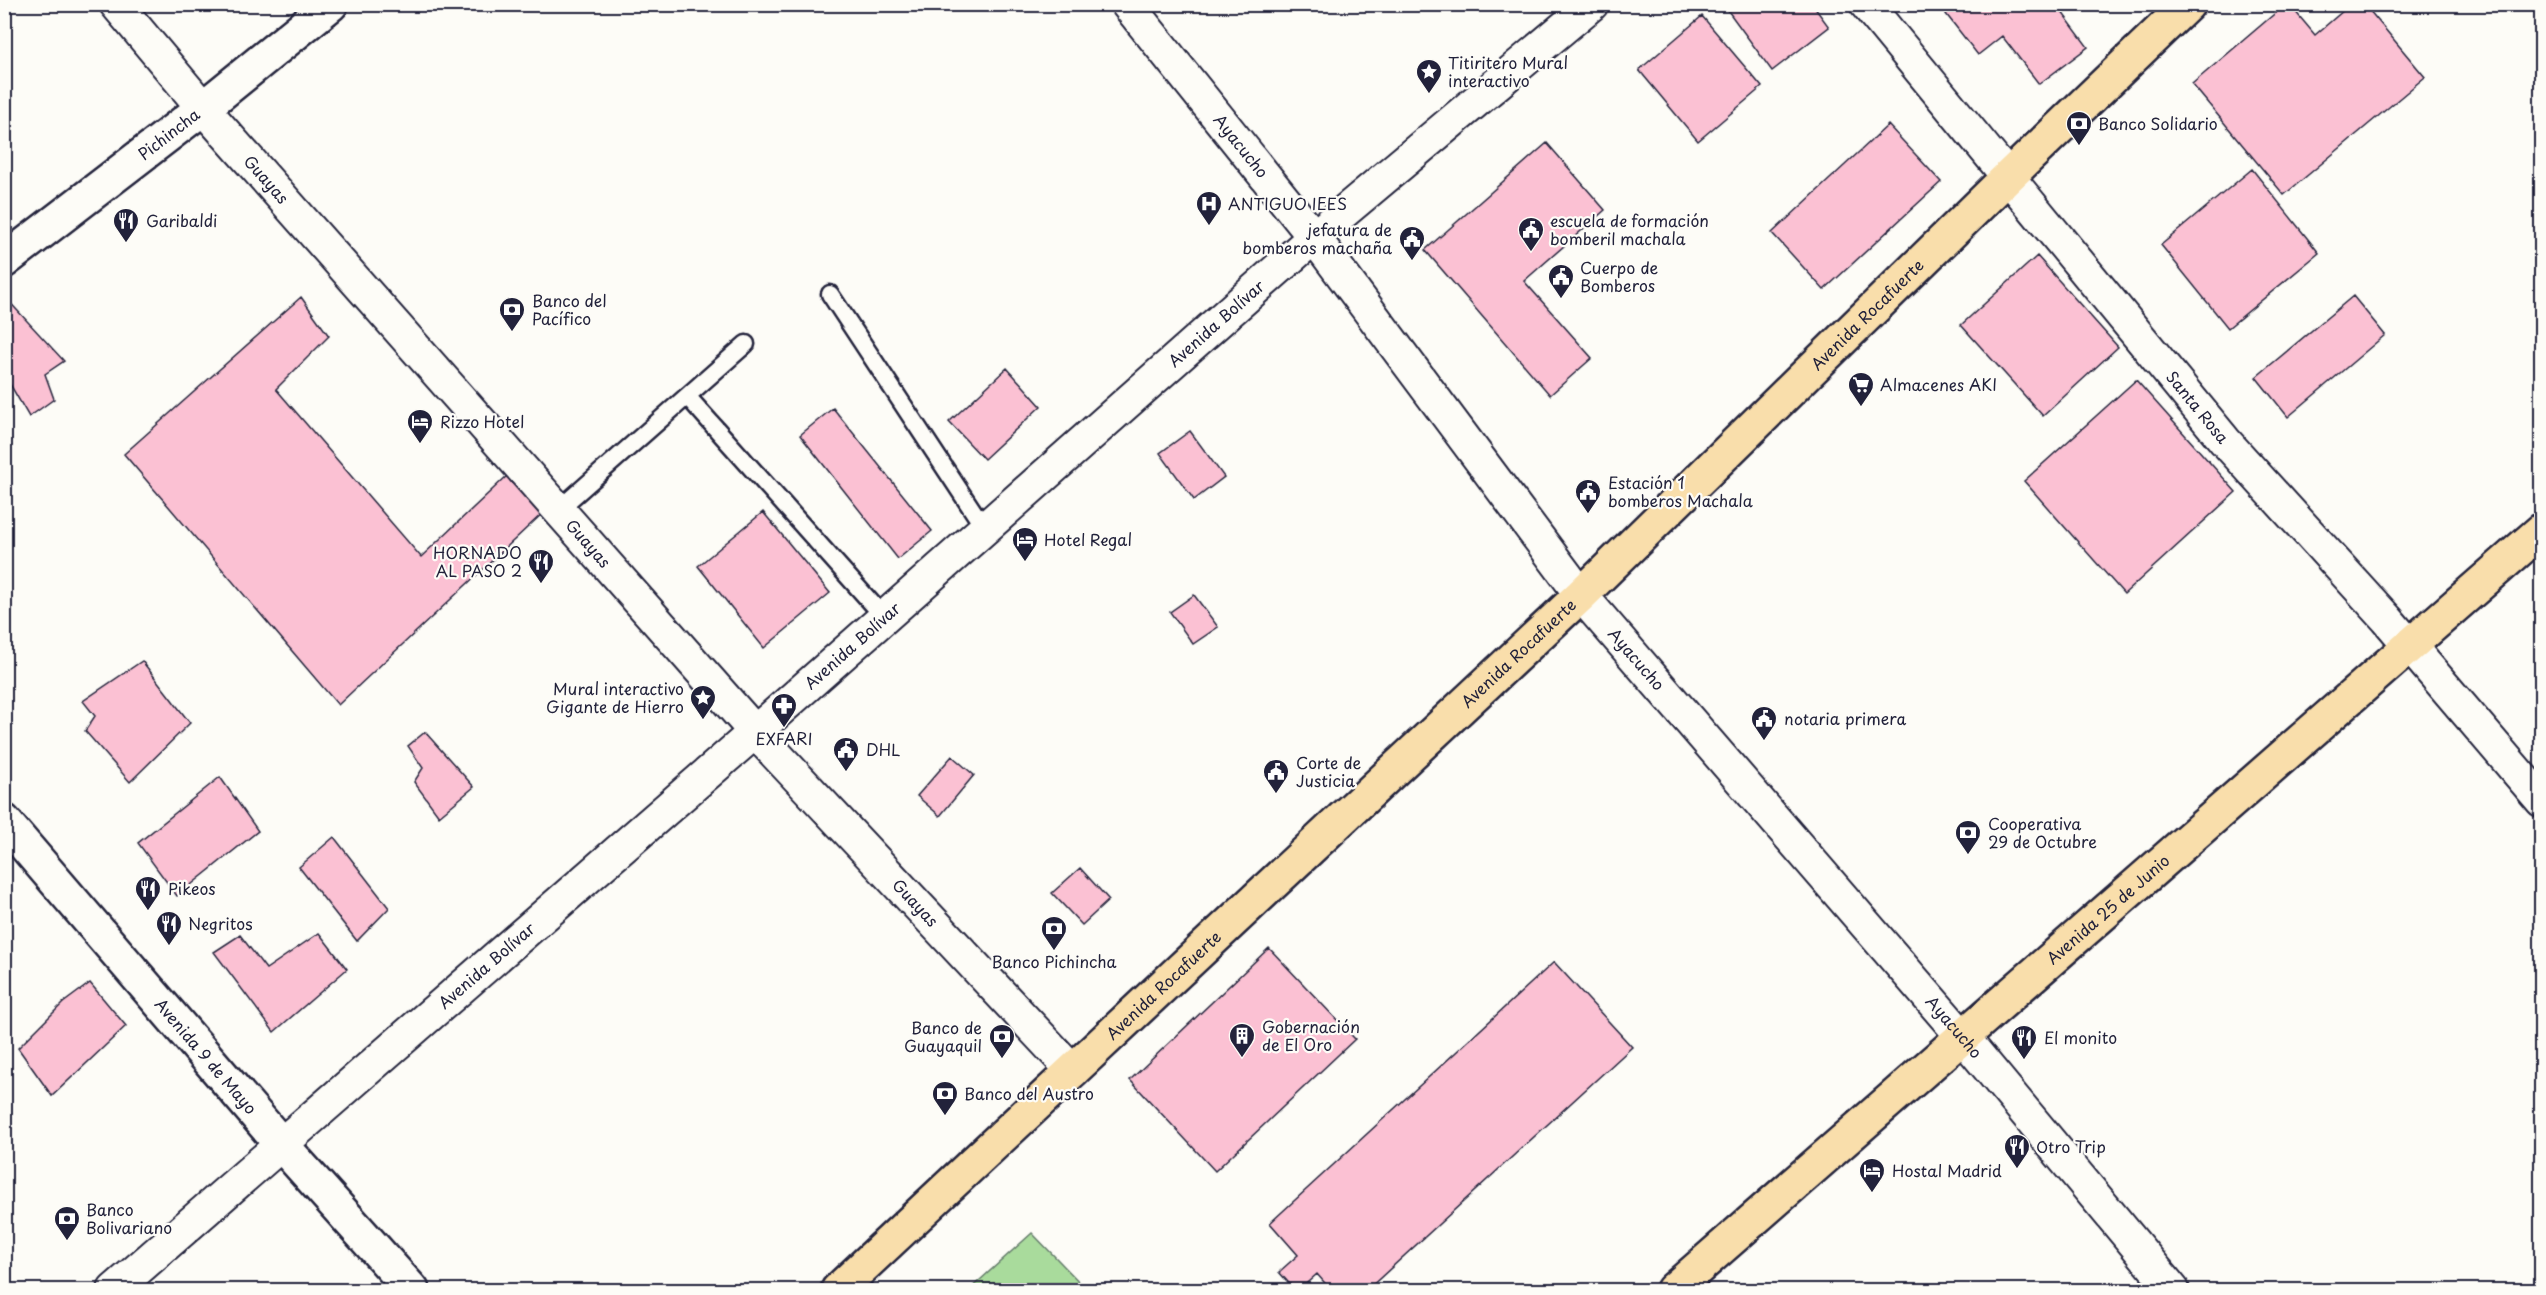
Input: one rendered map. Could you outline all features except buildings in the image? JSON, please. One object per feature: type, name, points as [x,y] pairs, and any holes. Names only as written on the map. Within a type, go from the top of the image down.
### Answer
[{"type":"main road","name":"Avenida Rocafuerte","points":[[838,1290],[1581,596],[2008,177],[2188,4]]},
{"type":"main road","name":"Avenida 25 de Junio","points":[[1673,1290],[2541,530]]},
{"type":"street","name":"Guayas","points":[[116,4],[203,108],[755,732],[1073,1071]]},
{"type":"street","name":"Pichincha","points":[[4,261],[203,108],[332,4]]},
{"type":"street","name":"Ayacucho","points":[[1127,4],[1314,237],[1581,596],[1962,1036],[2173,1290]]},
{"type":"street","name":"Avenida Bolívar","points":[[114,1290],[885,618],[1314,237],[1592,4]]},
{"type":"street","name":"Santa Rosa","points":[[1866,4],[2225,441],[2411,646],[2541,801]]},
{"type":"street","name":"Avenida 9 de Mayo","points":[[4,821],[281,1144],[410,1290]]},
{"type":"lane","points":[[830,294],[986,529]]},
{"type":"lane","points":[[558,510],[746,344]]},
{"type":"lane","points":[[687,396],[885,618]]},
{"type":"green space","points":[[1032,1233],[1087,1290],[969,1290]]},
{"type":"place","name":"Titiritero Mural interactivo","points":[[1429,95]]},
{"type":"place","name":"Banco Solidario","points":[[2079,147]]},
{"type":"place","name":"ANTIGUO IEES","points":[[1209,227]]},
{"type":"place","name":"Garibaldi","points":[[126,244]]},
{"type":"place","name":"escuela de formación bomberil machala","points":[[1531,253]]},
{"type":"place","name":"jefatura de bomberos machaña","points":[[1412,262]]},
{"type":"place","name":"Cuerpo de Bomberos","points":[[1561,300]]},
{"type":"place","name":"Banco del Pacífico","points":[[512,333]]},
{"type":"place","name":"Almacenes AKI","points":[[1861,408]]},
{"type":"place","name":"Rizzo Hotel","points":[[420,445]]},
{"type":"place","name":"Estación 1 bomberos Machala","points":[[1588,515]]},
{"type":"place","name":"Hotel Regal","points":[[1025,563]]},
{"type":"place","name":"HORNADO AL PASO 2","points":[[541,585]]},
{"type":"place","name":"Mural interactivo Gigante de Hierro","points":[[703,721]]},
{"type":"place","name":"EXFARI","points":[[784,729]]},
{"type":"place","name":"notaria primera","points":[[1764,742]]},
{"type":"place","name":"DHL","points":[[846,773]]},
{"type":"place","name":"Corte de Justicia","points":[[1276,795]]},
{"type":"place","name":"Cooperativa 29 de Octubre","points":[[1968,856]]},
{"type":"place","name":"Pikeos","points":[[148,912]]},
{"type":"place","name":"Negritos","points":[[169,947]]},
{"type":"place","name":"Banco Pichincha","points":[[1054,952]]},
{"type":"place","name":"Gobernación de El Oro","points":[[1242,1059]]},
{"type":"place","name":"Banco de Guayaquil","points":[[1002,1060]]},
{"type":"place","name":"El monito","points":[[2024,1061]]},
{"type":"place","name":"Banco del Austro","points":[[945,1117]]},
{"type":"place","name":"Otro Trip","points":[[2017,1170]]},
{"type":"place","name":"Hostal Madrid","points":[[1872,1194]]},
{"type":"place","name":"Banco Bolivariano","points":[[67,1242]]}]
